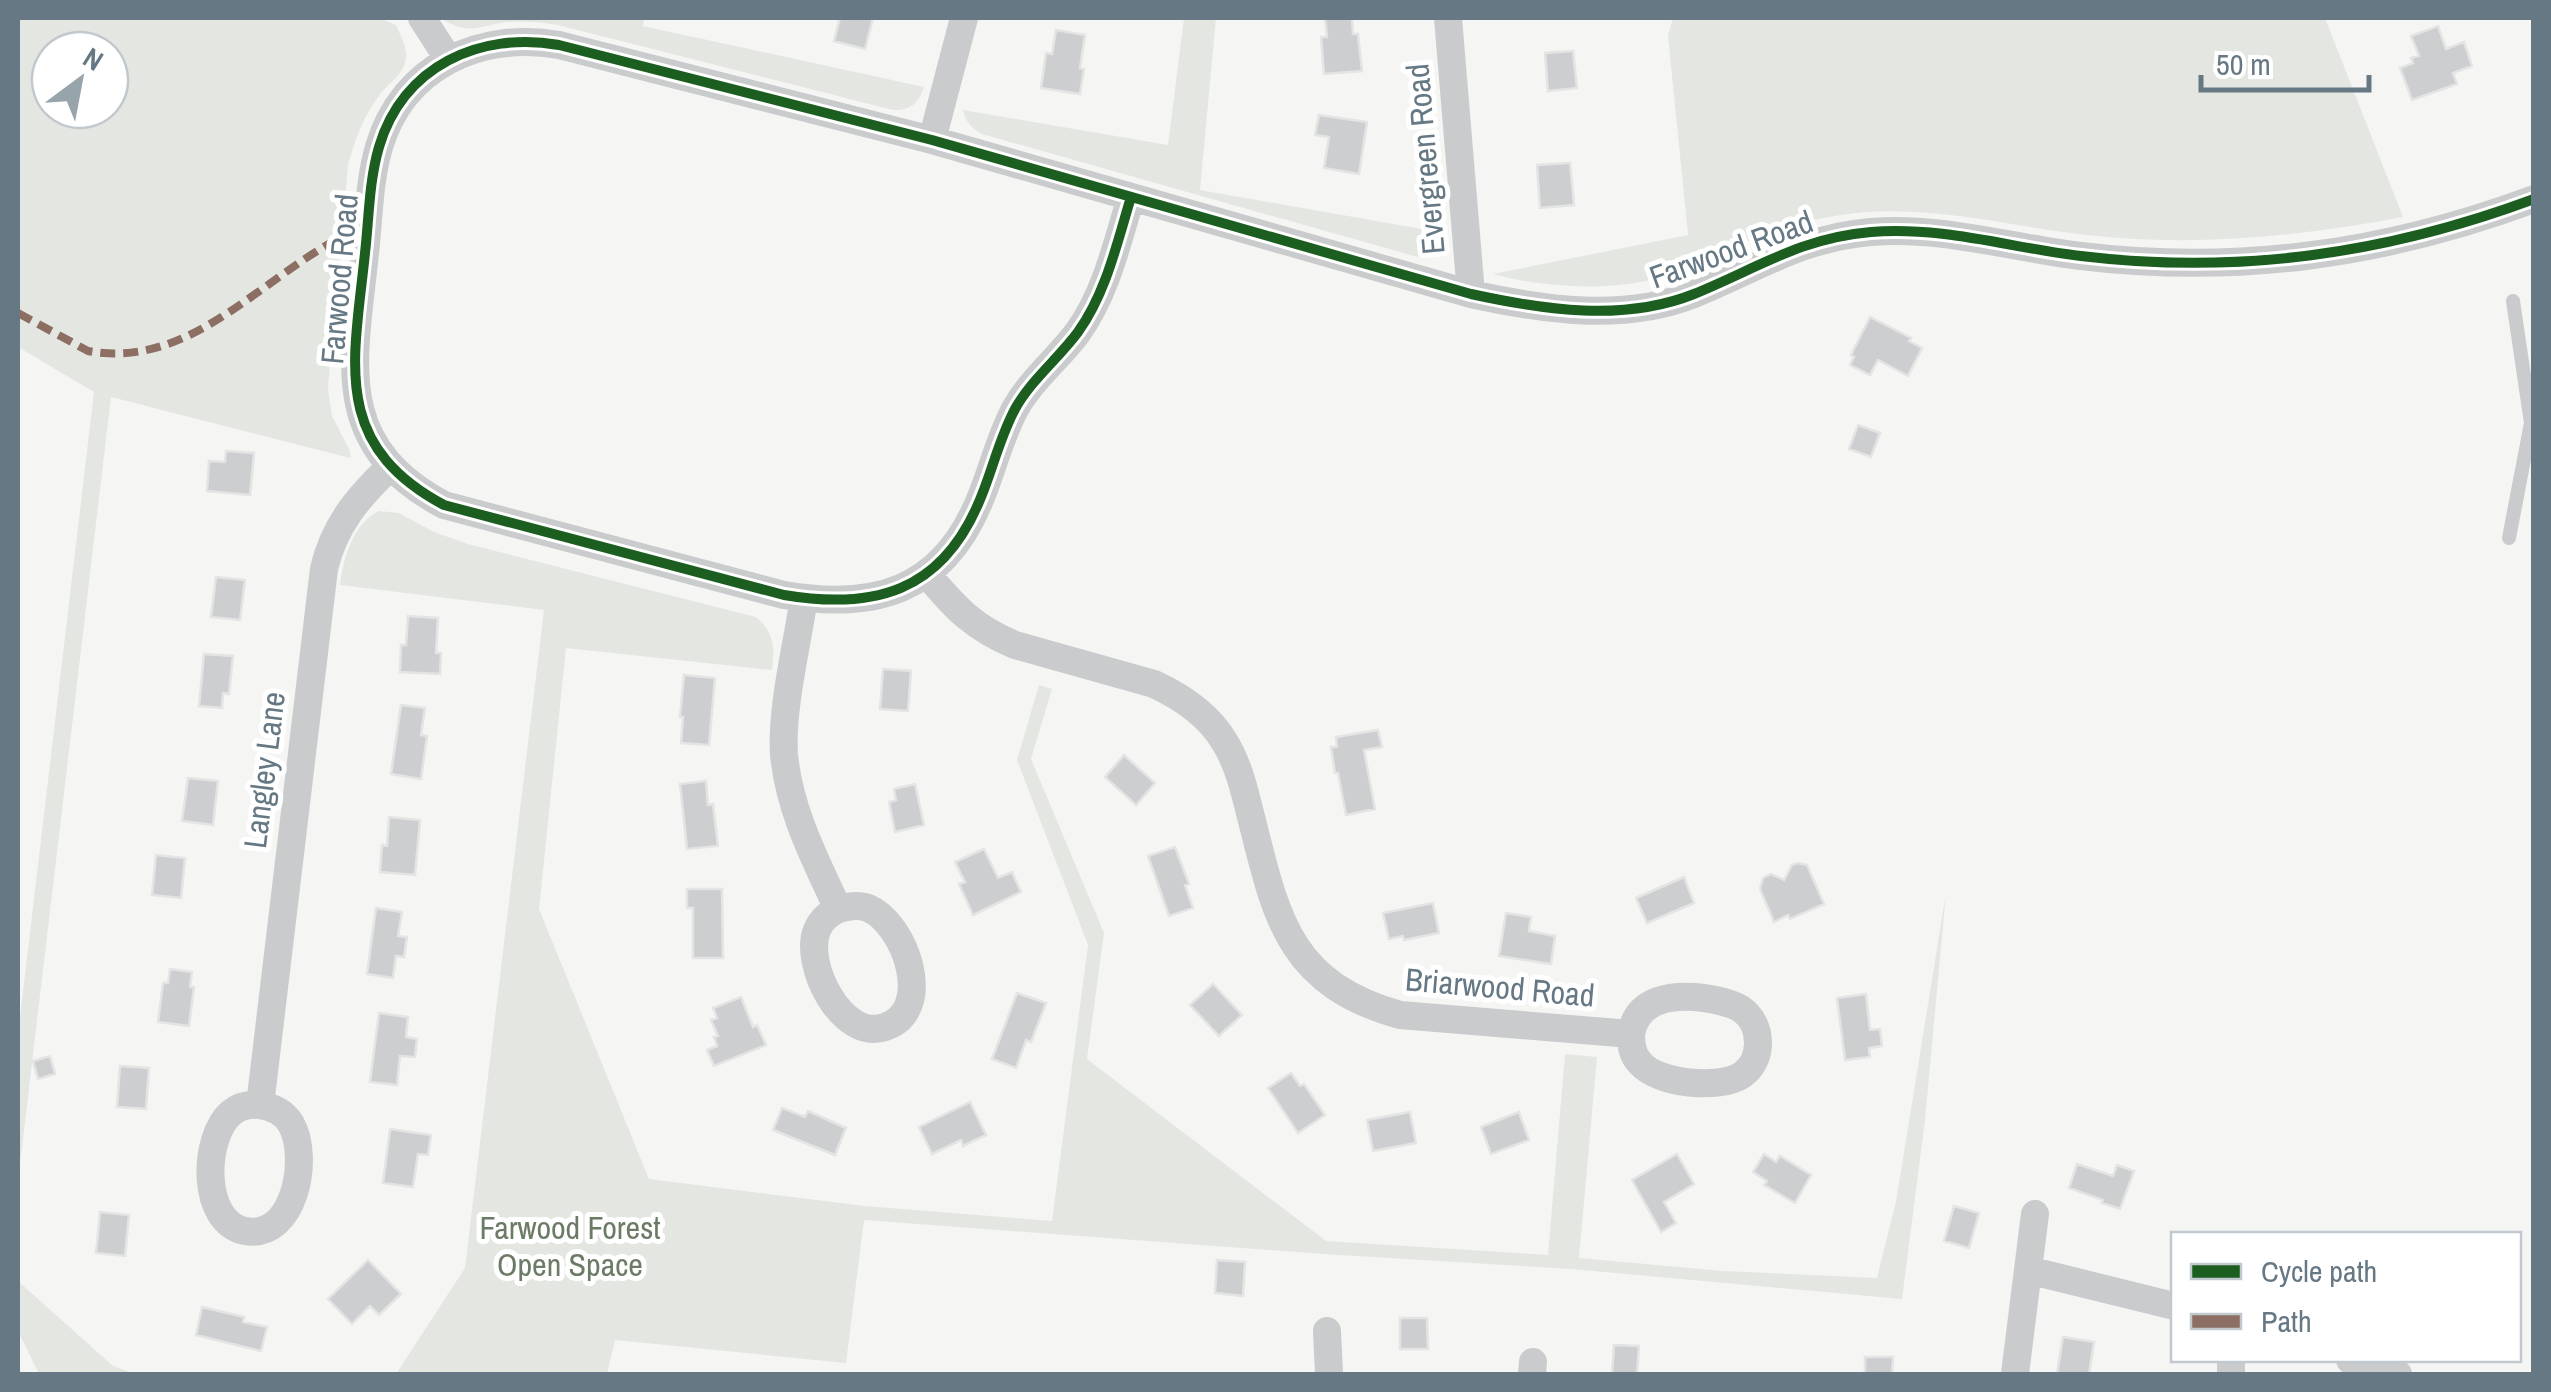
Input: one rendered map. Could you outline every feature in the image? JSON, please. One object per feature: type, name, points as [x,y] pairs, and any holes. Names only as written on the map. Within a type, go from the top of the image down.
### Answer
[{"type":"street","points":[[422,18],[449,60]]},
{"type":"street","points":[[932,140],[964,18]]},
{"type":"street","name":"Evergreen Road","points":[[1448,18],[1471,294]]},
{"type":"street","name":"Farwood Road","points":[[1131,197],[1110,266],[1091,310],[1061,354],[1020,400],[973,517],[952,550],[928,574],[871,598],[804,598],[764,590],[444,505],[391,466],[359,408],[354,375],[374,167],[384,135],[413,88],[449,60],[492,44],[514,41],[548,43],[932,140],[1471,294],[1541,308],[1641,308],[1694,294],[1795,248],[1849,234],[1932,233],[2081,256],[2224,263],[2367,248],[2534,199]]},
{"type":"street","name":"Langley Lane","points":[[260,1105],[328,549],[349,510],[391,466]]},
{"type":"street","name":"Briarwood Road","points":[[928,574],[964,616],[996,638],[1154,684],[1200,713],[1226,743],[1240,777],[1279,918],[1308,963],[1350,996],[1400,1016],[1631,1034]]},
{"type":"street","points":[[804,598],[784,726],[786,771],[797,815],[838,909]]},
{"type":"street","points":[[861,906],[876,913],[903,950],[913,995],[907,1011],[889,1026],[866,1029],[850,1022],[838,1010],[824,984],[814,940],[824,918],[838,909],[861,906]]},
{"type":"street","name":"Briarwood Road","points":[[1698,997],[1742,1010],[1753,1022],[1758,1045],[1754,1061],[1737,1078],[1691,1082],[1647,1070],[1636,1058],[1631,1034],[1640,1013],[1652,1002],[1698,997]]},
{"type":"street","points":[[260,1105],[282,1113],[292,1126],[297,1172],[292,1200],[284,1216],[272,1227],[249,1231],[227,1223],[216,1210],[212,1164],[224,1120],[236,1109],[260,1105]]},
{"type":"street","points":[[2015,1374],[2035,1214]]},
{"type":"street","points":[[2028,1270],[2171,1305]]},
{"type":"street","points":[[1326,1330],[1329,1374]]},
{"type":"street","points":[[2357,1362],[2398,1374]]},
{"type":"lane","points":[[2509,538],[2532,423],[2513,302]]},
{"type":"green space","points":[[18,18],[379,18],[396,25],[405,48],[405,63],[370,110],[348,165],[328,388],[332,416],[350,458],[111,397],[18,1181],[18,1034],[94,392],[18,347]]},
{"type":"green space","points":[[644,18],[643,26],[924,87],[913,105],[893,110],[558,25],[516,22],[468,28],[442,19]]},
{"type":"green space","points":[[1184,18],[1216,18],[1200,190],[1444,233],[1438,249],[1422,257],[1414,256],[982,134],[966,118],[963,110],[1168,145]]},
{"type":"green space","points":[[1673,18],[2325,18],[2403,217],[2285,235],[2166,240],[2086,235],[1926,213],[1861,212],[1779,230],[1701,265],[1650,280],[1572,286],[1493,274],[1688,235],[1668,36]]},
{"type":"green space","name":"Farwood Forest Open Space","points":[[379,511],[399,513],[468,544],[756,617],[770,634],[772,670],[566,648],[539,909],[649,1179],[865,1206],[1052,1221],[1088,945],[1017,760],[1039,685],[1052,689],[1031,759],[1104,933],[1087,1059],[1326,1241],[1548,1255],[1565,1054],[1597,1057],[1579,1258],[1723,1271],[1877,1278],[1896,1202],[1946,893],[1925,1120],[1902,1299],[1571,1269],[864,1220],[846,1363],[615,1340],[607,1374],[396,1374],[465,1268],[544,610],[340,585],[356,533]]},
{"type":"green space","points":[[18,1281],[113,1366],[134,1374],[39,1374],[18,1331]]},
{"type":"building","points":[[840,18],[873,18],[865,49],[834,41]]},
{"type":"building","points":[[1325,18],[1352,18],[1362,71],[1324,74],[1321,37],[1327,37]]},
{"type":"building","points":[[2438,26],[2446,49],[2464,42],[2472,66],[2453,73],[2457,84],[2412,100],[2400,68],[2419,56],[2411,36]]},
{"type":"building","points":[[1056,30],[1085,35],[1080,94],[1041,88],[1046,53],[1052,54]]},
{"type":"building","points":[[1573,51],[1577,88],[1548,91],[1545,53]]},
{"type":"building","points":[[1319,115],[1367,122],[1359,174],[1324,168],[1329,137],[1315,135]]},
{"type":"building","points":[[1570,163],[1574,205],[1540,208],[1537,165]]},
{"type":"building","points":[[1870,317],[1922,348],[1908,376],[1878,360],[1870,375],[1850,365]]},
{"type":"building","points":[[1858,425],[1880,433],[1871,457],[1849,449]]},
{"type":"building","points":[[226,451],[254,453],[250,495],[207,491],[209,461],[225,462]]},
{"type":"building","points":[[216,577],[245,580],[240,620],[211,617]]},
{"type":"building","points":[[408,616],[438,618],[436,653],[441,653],[440,674],[400,672]]},
{"type":"building","points":[[204,654],[233,656],[229,694],[223,693],[222,708],[199,706]]},
{"type":"building","points":[[883,669],[911,671],[908,711],[880,709]]},
{"type":"building","points":[[684,675],[715,678],[709,745],[681,743]]},
{"type":"building","points":[[401,705],[425,708],[421,735],[427,736],[421,779],[391,774]]},
{"type":"building","points":[[1378,730],[1382,747],[1364,750],[1375,809],[1346,815],[1331,747],[1337,747],[1336,737]]},
{"type":"building","points":[[1124,755],[1155,783],[1136,805],[1105,777]]},
{"type":"building","points":[[188,778],[218,781],[213,825],[182,821]]},
{"type":"building","points":[[706,781],[718,846],[687,849],[680,784]]},
{"type":"building","points":[[915,784],[924,825],[895,832],[889,802],[896,800],[894,789]]},
{"type":"building","points":[[389,817],[420,820],[415,875],[380,872]]},
{"type":"building","points":[[1175,847],[1193,908],[1169,916],[1148,856]]},
{"type":"building","points":[[984,849],[998,878],[1012,872],[1021,892],[973,915],[959,884],[965,882],[955,862]]},
{"type":"building","points":[[156,855],[185,858],[181,898],[152,895]]},
{"type":"building","points":[[1792,865],[1807,865],[1824,904],[1774,922],[1760,889],[1763,878],[1771,874],[1784,880]]},
{"type":"building","points":[[1684,877],[1694,903],[1647,923],[1636,898]]},
{"type":"building","points":[[687,889],[722,889],[723,958],[693,958],[693,908],[687,908]]},
{"type":"building","points":[[1433,903],[1439,933],[1389,939],[1383,913]]},
{"type":"building","points":[[376,908],[402,912],[398,936],[407,937],[404,957],[396,956],[393,978],[367,974]]},
{"type":"building","points":[[1506,913],[1531,917],[1529,931],[1555,936],[1551,964],[1499,956]]},
{"type":"building","points":[[170,969],[192,972],[189,1026],[158,1022],[163,983],[168,983]]},
{"type":"building","points":[[1213,984],[1242,1015],[1219,1036],[1190,1005]]},
{"type":"building","points":[[1017,993],[1046,1003],[1016,1068],[992,1059]]},
{"type":"building","points":[[1866,994],[1870,1030],[1880,1029],[1882,1046],[1869,1048],[1870,1057],[1845,1060],[1837,998]]},
{"type":"building","points":[[741,997],[753,1027],[757,1025],[766,1045],[714,1066],[707,1050],[717,1046],[714,1037],[718,1036],[711,1020],[717,1018],[713,1008]]},
{"type":"building","points":[[379,1013],[408,1017],[406,1037],[417,1039],[415,1057],[400,1056],[397,1085],[370,1082]]},
{"type":"building","points":[[50,1056],[55,1074],[38,1079],[33,1061]]},
{"type":"building","points":[[120,1066],[149,1068],[146,1109],[117,1107]]},
{"type":"building","points":[[1291,1073],[1300,1086],[1304,1084],[1325,1115],[1298,1133],[1268,1088]]},
{"type":"building","points":[[970,1102],[986,1135],[963,1146],[961,1140],[932,1154],[919,1127]]},
{"type":"building","points":[[782,1108],[805,1117],[808,1111],[846,1128],[835,1155],[773,1130]]},
{"type":"building","points":[[1410,1112],[1416,1143],[1373,1151],[1367,1120]]},
{"type":"building","points":[[1519,1112],[1529,1140],[1491,1154],[1481,1127]]},
{"type":"building","points":[[390,1129],[431,1135],[428,1155],[418,1154],[413,1187],[383,1183]]},
{"type":"building","points":[[1677,1154],[1694,1184],[1664,1202],[1676,1223],[1661,1232],[1632,1180]]},
{"type":"building","points":[[1764,1154],[1776,1162],[1780,1156],[1811,1175],[1795,1203],[1764,1185],[1767,1181],[1753,1172]]},
{"type":"building","points":[[2077,1164],[2113,1176],[2117,1165],[2134,1171],[2120,1209],[2069,1188]]},
{"type":"building","points":[[1954,1206],[1979,1213],[1969,1248],[1944,1241]]},
{"type":"building","points":[[100,1212],[129,1215],[125,1256],[96,1253]]},
{"type":"building","points":[[368,1260],[401,1294],[379,1315],[370,1306],[352,1324],[328,1299]]},
{"type":"building","points":[[1217,1260],[1245,1262],[1243,1296],[1215,1293]]},
{"type":"building","points":[[202,1307],[267,1327],[261,1351],[196,1335]]},
{"type":"building","points":[[1400,1318],[1427,1318],[1428,1349],[1400,1349]]},
{"type":"building","points":[[2063,1337],[2094,1342],[2089,1374],[2057,1374]]},
{"type":"building","points":[[1614,1345],[1639,1346],[1637,1374],[1612,1374]]},
{"type":"building","points":[[1865,1357],[1893,1357],[1892,1374],[1865,1374]]},
{"type":"marked path","points":[[18,313],[88,351],[147,350],[173,342],[224,316],[314,253],[369,221]]},
{"type":"cycle path","points":[[1131,197],[1110,267],[1088,317],[1015,409],[979,502],[963,532],[945,557],[924,575],[875,596],[817,599],[784,595],[444,505],[407,481],[382,455],[366,427],[355,364],[371,186],[379,147],[390,119],[426,75],[448,60],[501,44],[559,45],[932,140],[1471,294],[1555,308],[1612,311],[1667,303],[1801,247],[1871,232],[1924,232],[2139,261],[2254,261],[2311,255],[2423,234],[2534,199]]}]
